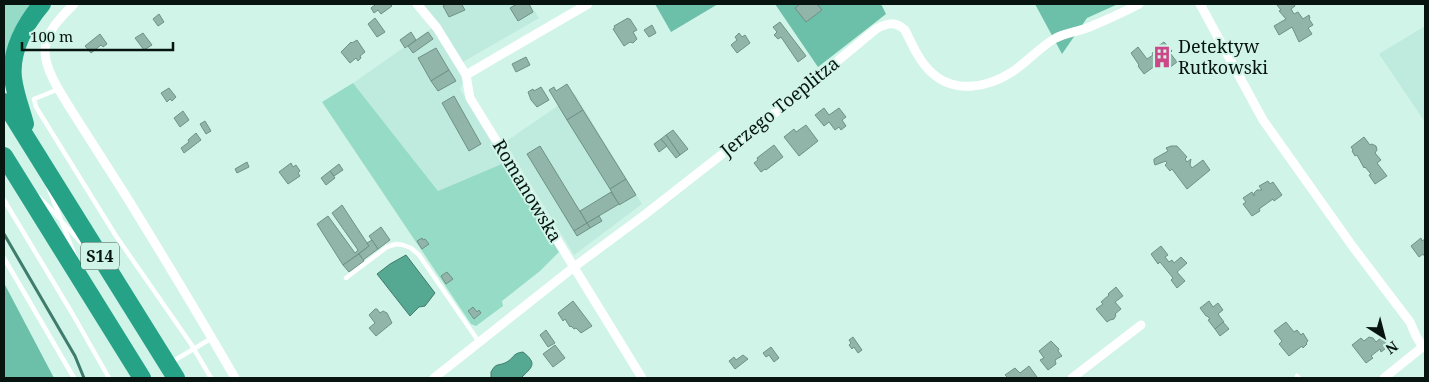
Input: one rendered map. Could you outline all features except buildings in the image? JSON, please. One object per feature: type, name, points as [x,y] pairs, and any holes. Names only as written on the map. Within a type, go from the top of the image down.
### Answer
[{"type":"highway","points":[[33,148],[17,97],[12,66],[21,37],[31,17],[42,4]]},
{"type":"highway","name":"S14","points":[[4,102],[172,371]]},
{"type":"highway","name":"S14","points":[[6,160],[142,378]]},
{"type":"street","points":[[74,4],[58,20],[49,35],[45,50],[48,67],[59,89],[235,378]]},
{"type":"street","name":"Romanowska","points":[[416,4],[437,28],[466,75],[470,98],[642,378]]},
{"type":"street","points":[[466,75],[588,4]]},
{"type":"street","name":"Jerzego Toeplitza","points":[[434,378],[574,267],[651,210],[883,26],[894,23],[905,30],[922,61],[938,78],[950,84],[969,87],[985,85],[1005,77],[1056,38],[1088,28],[1139,4]]},
{"type":"street","points":[[1200,4],[1263,120],[1353,247],[1410,322],[1416,336],[1424,346],[1384,378]]},
{"type":"street","points":[[1072,378],[1141,325]]},
{"type":"lane","points":[[59,89],[34,99],[36,107],[116,236],[194,349],[211,378]]},
{"type":"lane","points":[[33,148],[44,176]]},
{"type":"lane","points":[[6,160],[29,186]]},
{"type":"lane","points":[[47,185],[77,259]]},
{"type":"lane","points":[[35,193],[88,250]]},
{"type":"lane","points":[[4,200],[109,378]]},
{"type":"lane","points":[[346,278],[387,247],[396,244],[411,248],[419,255],[479,342]]},
{"type":"lane","points":[[4,258],[74,378]]},
{"type":"lane","points":[[94,258],[114,279]]},
{"type":"lane","points":[[80,268],[91,296]]},
{"type":"lane","points":[[172,371],[194,349],[212,338]]},
{"type":"shaded area","points":[[4,4],[32,4],[19,23],[9,43],[6,60],[6,85],[4,81]]},
{"type":"shaded area","points":[[423,4],[530,4],[539,18],[463,62]]},
{"type":"shaded area","points":[[655,4],[718,4],[671,32]]},
{"type":"shaded area","points":[[775,4],[881,4],[886,14],[818,67]]},
{"type":"shaded area","points":[[1035,4],[1118,4],[1087,18],[1062,54]]},
{"type":"shaded area","points":[[1425,26],[1425,122],[1379,54]]},
{"type":"shaded area","points":[[432,28],[461,73],[464,80],[460,89],[504,163],[438,191],[353,83]]},
{"type":"shaded area","points":[[353,83],[438,191],[504,163],[559,252],[540,271],[502,301],[503,306],[476,326],[471,324],[322,102]]},
{"type":"shaded area","points":[[575,94],[642,204],[574,255],[505,142]]},
{"type":"shaded area","points":[[406,255],[435,293],[425,306],[419,307],[410,316],[377,274]]},
{"type":"shaded area","points":[[4,283],[54,378],[4,378]]},
{"type":"shaded area","points":[[523,352],[531,360],[532,365],[521,378],[491,378],[491,372],[496,366]]},
{"type":"waterway","points":[[4,234],[75,356],[84,378]]},
{"type":"place","name":"Detektyw Rutkowski","points":[[1162,57]]}]
